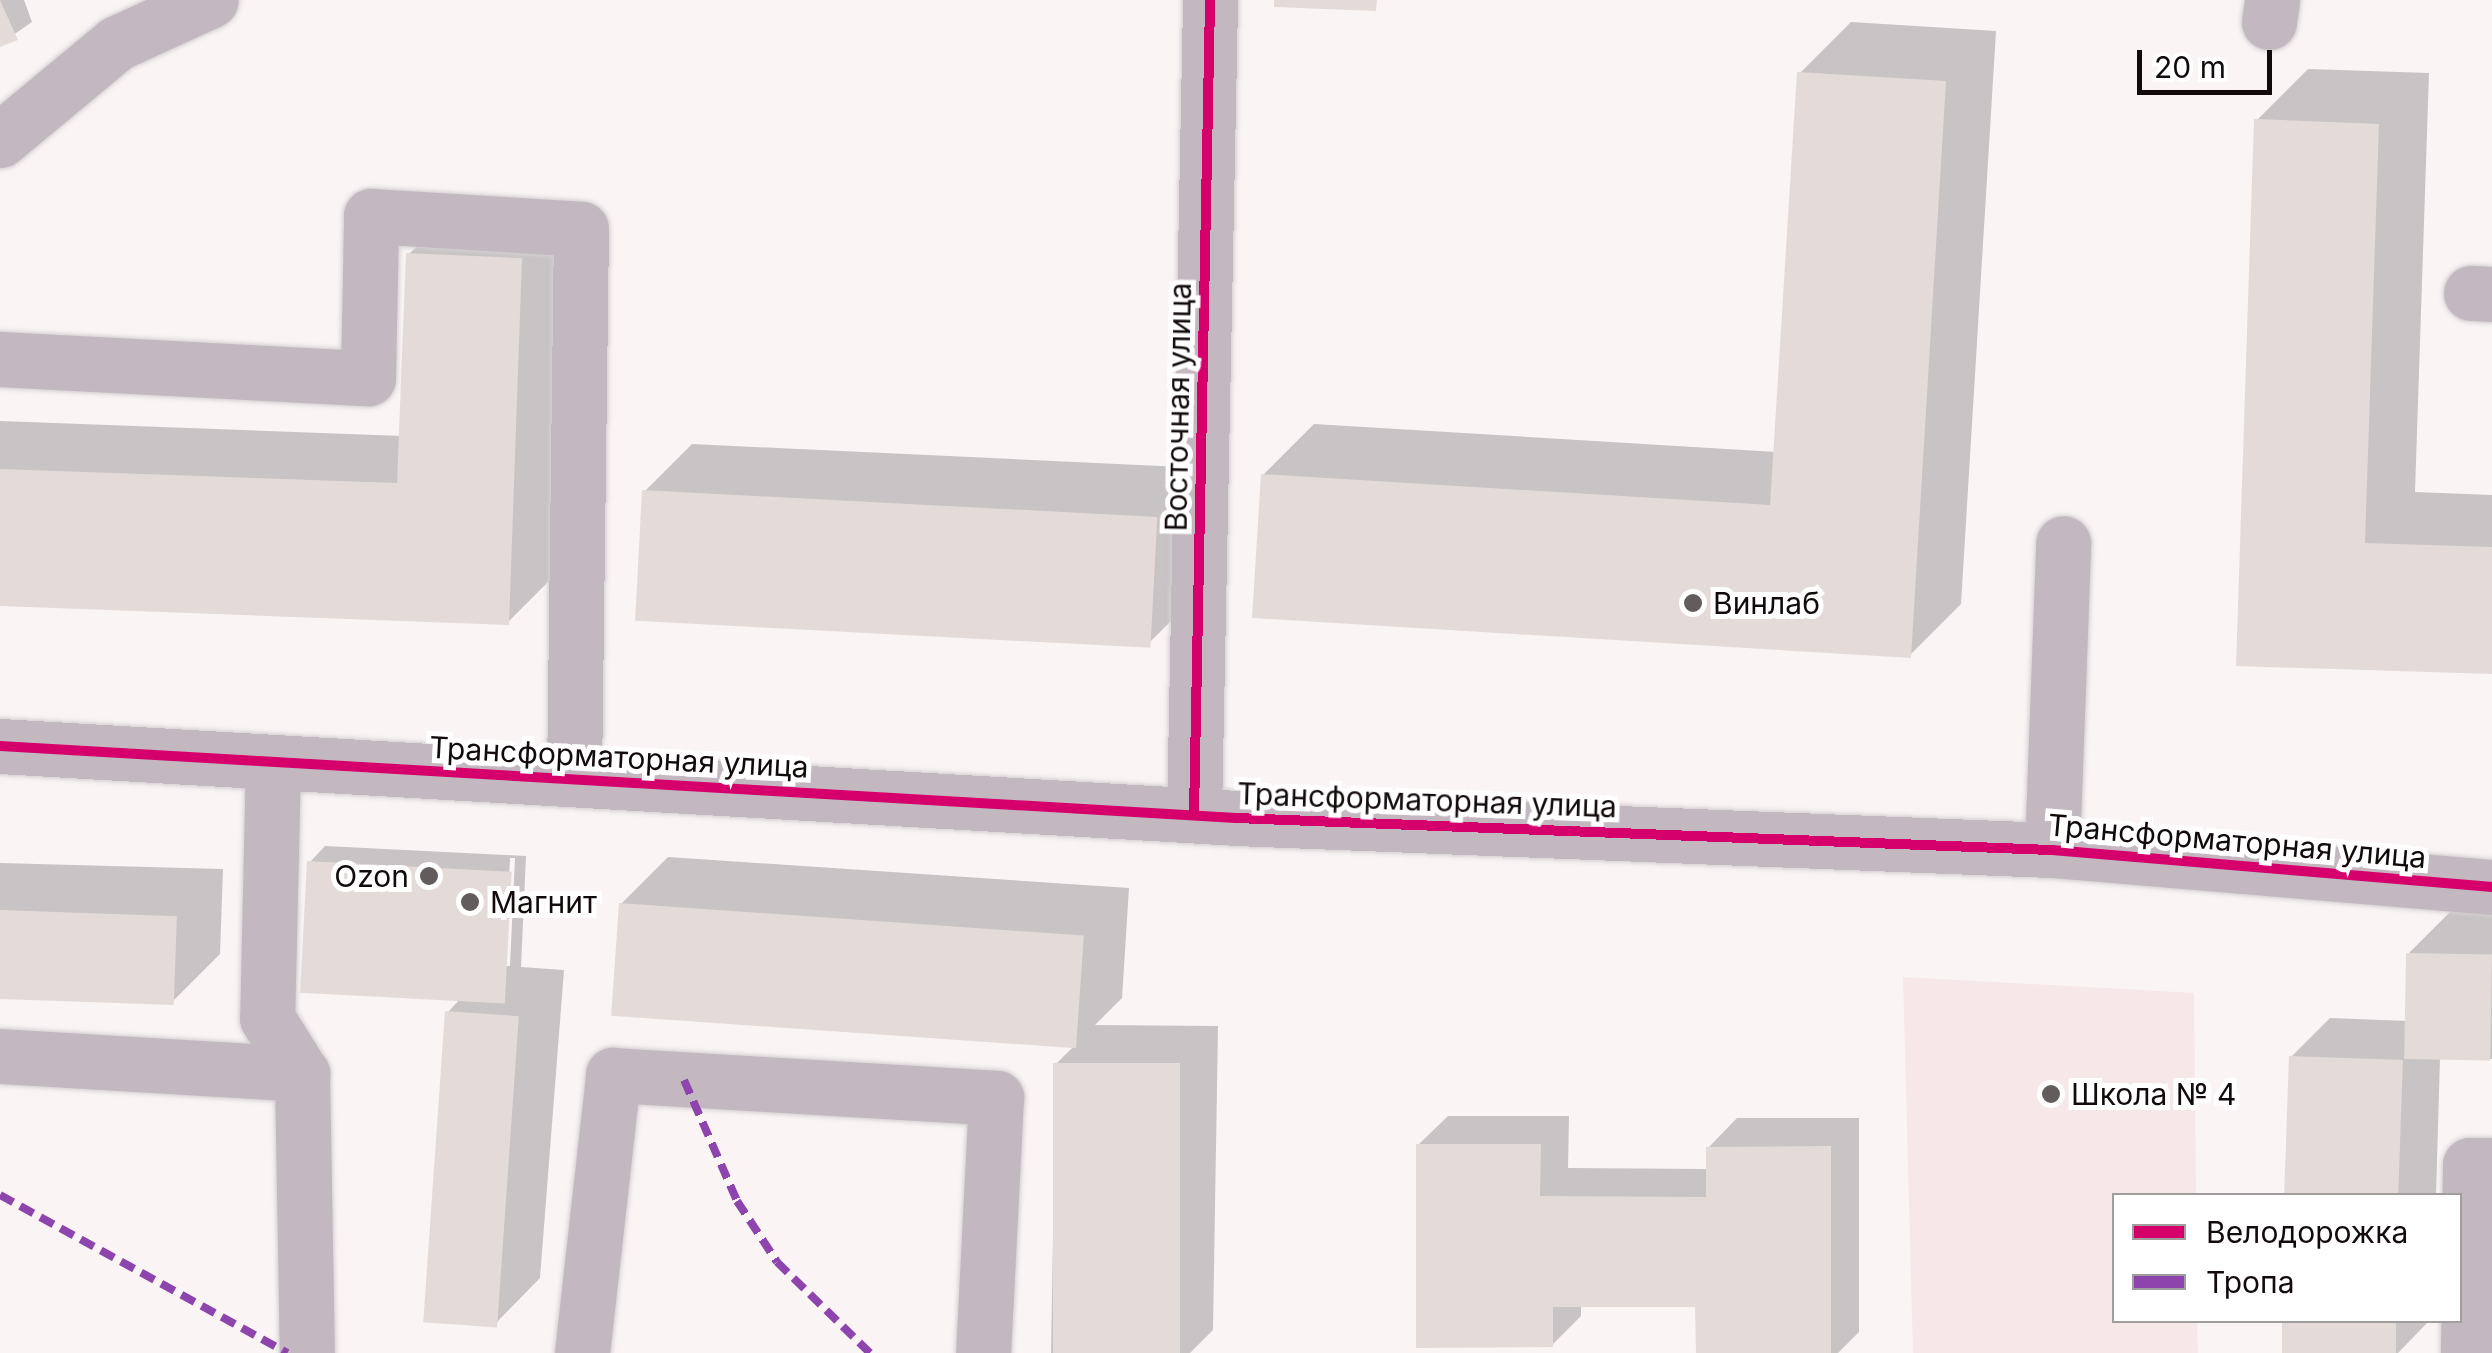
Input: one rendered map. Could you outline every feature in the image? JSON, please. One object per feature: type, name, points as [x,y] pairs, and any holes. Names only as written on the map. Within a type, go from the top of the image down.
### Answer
[{"type":"street","points":[[0,140],[112,22],[210,0]]},
{"type":"street","name":"Восточная улица","points":[[1194,814],[1210,0]]},
{"type":"street","points":[[0,359],[368,378],[370,216],[581,229],[574,779]]},
{"type":"street","points":[[2052,850],[2063,542]]},
{"type":"street","name":"Трансформаторная улица","points":[[0,746],[1194,814],[2052,850],[2492,887]]},
{"type":"street","points":[[272,762],[266,1018],[302,1074],[307,1353]]},
{"type":"street","points":[[0,1056],[302,1074]]},
{"type":"street","points":[[582,1353],[613,1075],[996,1098],[983,1353]]},
{"type":"street","points":[[2468,1353],[2470,1165],[2492,1165]]},
{"type":"shaded area","name":"Школа № 4","points":[[1903,977],[2194,993],[2196,1193],[2112,1193],[2112,1323],[2197,1323],[2198,1353],[1913,1353]]},
{"type":"building","points":[[0,0],[18,40],[0,47]]},
{"type":"building","points":[[1274,0],[1377,0],[1376,11],[1274,7]]},
{"type":"building","points":[[1797,72],[1946,81],[1911,658],[1252,618],[1261,474],[1770,505]]},
{"type":"building","points":[[2254,119],[2379,124],[2365,543],[2492,547],[2492,674],[2236,666]]},
{"type":"building","points":[[406,253],[522,258],[509,625],[0,606],[0,469],[397,483]]},
{"type":"building","points":[[642,490],[1157,517],[1150,648],[635,621]]},
{"type":"building","points":[[307,861],[512,872],[505,1004],[300,993]]},
{"type":"building","points":[[619,903],[1084,936],[1076,1048],[611,1016]]},
{"type":"building","points":[[0,910],[177,916],[174,1005],[0,999]]},
{"type":"building","points":[[2406,953],[2492,955],[2490,1060],[2404,1059]]},
{"type":"building","points":[[445,1011],[519,1016],[497,1327],[423,1322]]},
{"type":"building","points":[[2289,1056],[2403,1060],[2398,1193],[2284,1193]]},
{"type":"building","points":[[1053,1063],[1180,1063],[1180,1353],[1053,1353]]},
{"type":"building","points":[[1416,1144],[1541,1144],[1540,1196],[1706,1197],[1706,1147],[1831,1146],[1831,1353],[1696,1353],[1695,1307],[1553,1307],[1553,1347],[1416,1348]]},
{"type":"building","points":[[2282,1323],[2396,1323],[2396,1353],[2282,1353]]},
{"type":"marked path","points":[[684,1080],[737,1201],[777,1262],[870,1353]]},
{"type":"marked path","points":[[0,1195],[287,1353]]},
{"type":"cycle path","points":[[1194,814],[1210,0]]},
{"type":"cycle path","points":[[0,746],[1236,818],[2052,850],[2492,887]]},
{"type":"place","name":"Винлаб","points":[[1693,603]]},
{"type":"place","name":"Ozon","points":[[429,876]]},
{"type":"place","name":"Магнит","points":[[470,902]]},
{"type":"place","name":"Школа № 4","points":[[2051,1094]]}]
